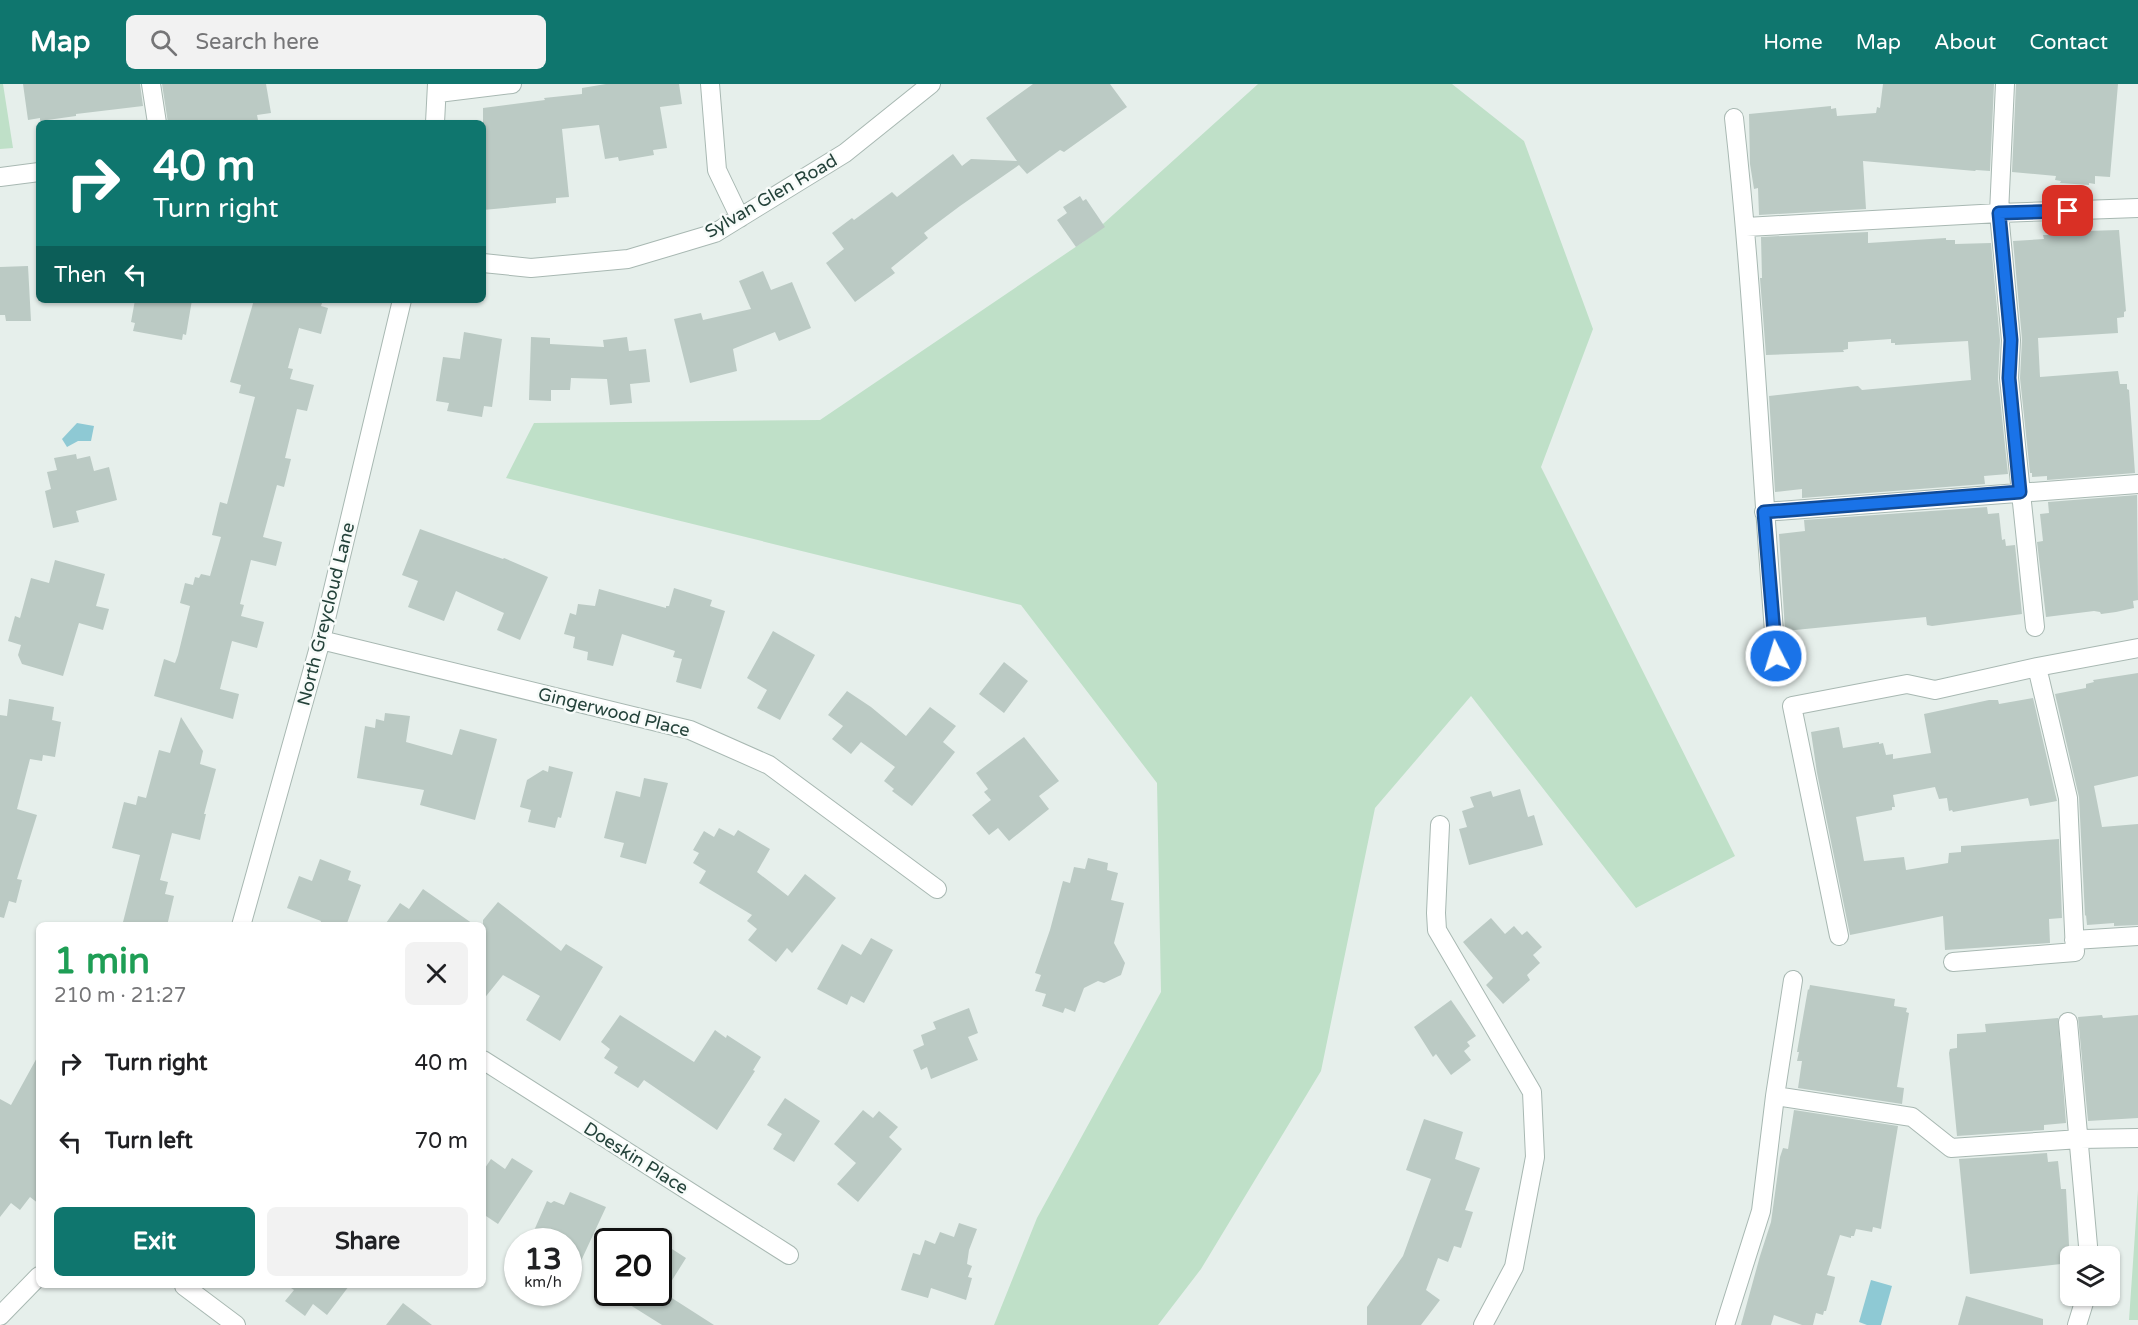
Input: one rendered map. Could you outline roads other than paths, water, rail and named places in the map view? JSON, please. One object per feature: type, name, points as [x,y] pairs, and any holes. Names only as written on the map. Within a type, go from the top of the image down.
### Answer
[{"type":"street","points":[[151,84],[157,120]]},
{"type":"street","points":[[435,120],[437,89],[512,84]]},
{"type":"street","points":[[710,84],[717,170],[740,218]]},
{"type":"street","name":"Sylvan Glen Road","points":[[486,263],[531,268],[628,259],[715,233],[845,153],[931,84]]},
{"type":"street","points":[[2005,84],[1999,213],[2011,340],[2009,378],[2035,627]]},
{"type":"street","points":[[1734,118],[1746,228],[1764,512],[1776,656]]},
{"type":"street","points":[[0,177],[36,172]]},
{"type":"street","points":[[1746,228],[1999,213],[2138,208]]},
{"type":"street","name":"North Greycloud Lane","points":[[242,922],[321,640],[401,303]]},
{"type":"street","points":[[1764,512],[2138,484]]},
{"type":"street","name":"Gingerwood Place","points":[[321,640],[690,730],[769,765],[937,889]]},
{"type":"street","points":[[1839,936],[1792,706],[1907,684],[1935,690],[2037,667],[2138,648]]},
{"type":"street","points":[[1953,962],[2075,952],[2068,798],[2037,667]]},
{"type":"street","points":[[1440,825],[1437,930],[1532,1092],[1535,1158],[1514,1267],[1483,1325]]},
{"type":"street","points":[[2074,940],[2138,936]]},
{"type":"street","points":[[1725,1325],[1761,1211],[1775,1096],[1794,980]]},
{"type":"street","points":[[2068,1022],[2088,1246]]},
{"type":"street","name":"Doeskin Place","points":[[486,1062],[789,1255]]},
{"type":"street","points":[[1775,1096],[1912,1116],[1951,1148],[2080,1139],[2138,1138]]},
{"type":"street","points":[[0,1316],[36,1279]]},
{"type":"street","points":[[186,1288],[236,1325]]},
{"type":"street","points":[[2077,1325],[2083,1306]]},
{"type":"water","points":[[77,423],[94,426],[91,441],[78,441],[67,447],[62,439]]},
{"type":"water","points":[[1871,1280],[1892,1286],[1881,1325],[1867,1325],[1859,1322]]}]
